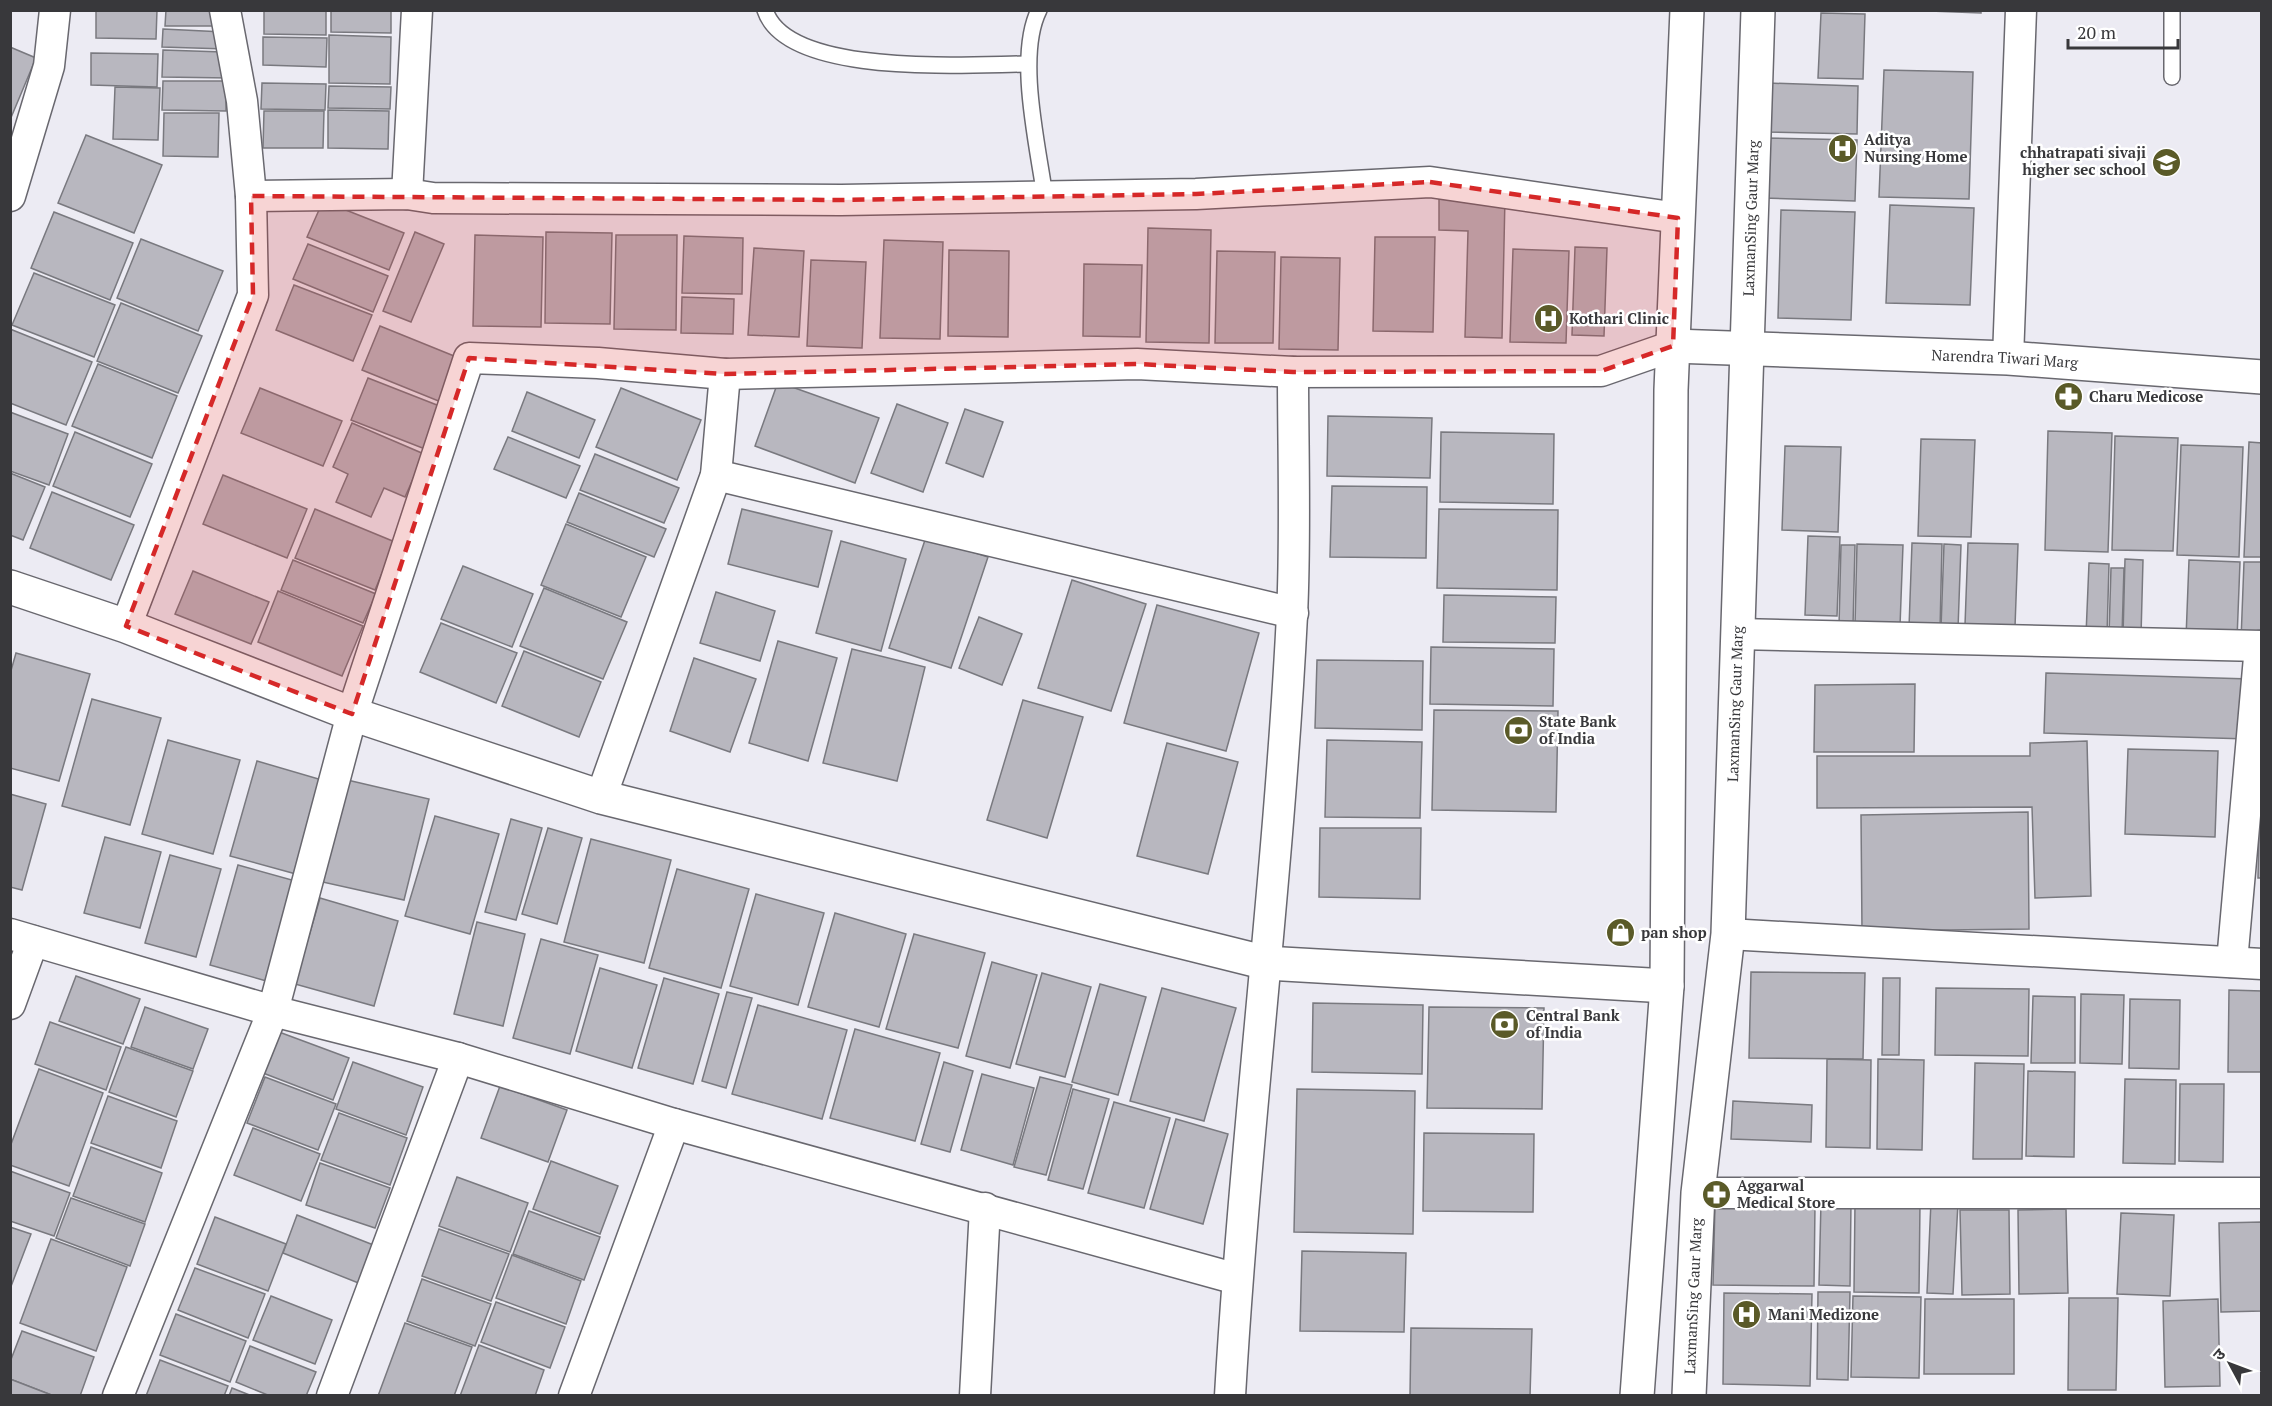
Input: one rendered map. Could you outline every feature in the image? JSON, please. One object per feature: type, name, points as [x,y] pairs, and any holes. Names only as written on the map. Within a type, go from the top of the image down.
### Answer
[{"type":"main road","points":[[1637,1395],[1667,986],[1673,346],[1687,10]]},
{"type":"main road","name":"LaxmanSing Gaur Marg","points":[[1689,1395],[1698,1193],[1728,934],[1758,10]]},
{"type":"main road","name":"Narendra Tiwari Marg","points":[[1673,346],[2008,358],[2262,376]]},
{"type":"main road","points":[[10,587],[126,626],[352,714],[601,797],[1267,963],[1667,986]]},
{"type":"street","points":[[10,196],[49,66],[55,10]]},
{"type":"street","points":[[126,626],[253,295],[251,196],[242,101],[225,10]]},
{"type":"street","points":[[407,194],[417,10]]},
{"type":"street","points":[[2008,358],[2021,10]]},
{"type":"street","points":[[251,196],[407,194],[433,198],[829,200],[1196,194],[1430,182],[1678,218]]},
{"type":"street","points":[[118,1395],[273,1011],[352,714],[469,358],[598,363],[724,374],[1137,364],[1293,372],[1601,370],[1673,346]]},
{"type":"street","points":[[1230,1395],[1237,1279],[1267,963],[1293,613],[1293,372]]},
{"type":"street","points":[[601,797],[716,475],[724,374]]},
{"type":"street","points":[[716,475],[1293,613]]},
{"type":"street","points":[[1738,634],[2261,646],[2232,962]]},
{"type":"street","points":[[1728,934],[2262,964]]},
{"type":"street","points":[[10,1004],[22,937],[273,1011],[458,1058],[674,1124],[1237,1279]]},
{"type":"street","points":[[332,1395],[458,1058]]},
{"type":"street","points":[[574,1395],[674,1124]]},
{"type":"street","points":[[1698,1193],[2262,1193]]},
{"type":"street","points":[[975,1395],[985,1208]]},
{"type":"lane","points":[[765,10],[768,19],[792,43],[874,64],[1028,64]]},
{"type":"lane","points":[[1039,10],[1035,19],[1028,64],[1045,197]]},
{"type":"lane","points":[[2172,10],[2172,77]]},
{"type":"highlighted area","points":[[1430,182],[1678,218],[1673,346],[1601,371],[1293,372],[1137,364],[725,374],[469,358],[352,714],[126,626],[253,295],[251,196],[841,200],[1196,194]]},
{"type":"building","points":[[96,10],[157,10],[156,39],[96,38]]},
{"type":"building","points":[[166,10],[220,10],[221,26],[165,26]]},
{"type":"building","points":[[264,10],[326,10],[326,35],[264,34]]},
{"type":"building","points":[[331,10],[391,10],[391,33],[331,32]]},
{"type":"building","points":[[1903,10],[1981,10],[1981,13]]},
{"type":"building","points":[[1821,13],[1865,14],[1863,79],[1818,78]]},
{"type":"building","points":[[163,29],[224,32],[226,49],[162,47]]},
{"type":"building","points":[[329,35],[391,37],[390,84],[329,83]]},
{"type":"building","points":[[263,37],[327,38],[326,67],[263,65]]},
{"type":"building","points":[[10,47],[36,58],[10,120]]},
{"type":"building","points":[[163,50],[223,52],[230,78],[162,77]]},
{"type":"building","points":[[91,53],[158,54],[157,87],[91,85]]},
{"type":"building","points":[[1884,70],[1973,72],[1969,199],[1879,197]]},
{"type":"building","points":[[163,81],[226,81],[226,111],[162,110]]},
{"type":"building","points":[[262,83],[326,84],[325,110],[261,109]]},
{"type":"building","points":[[1768,83],[1858,86],[1857,134],[1766,132]]},
{"type":"building","points":[[329,86],[391,87],[390,109],[328,108]]},
{"type":"building","points":[[115,87],[160,88],[158,140],[113,139]]},
{"type":"building","points":[[328,110],[389,111],[388,149],[328,148]]},
{"type":"building","points":[[264,111],[324,111],[323,148],[263,148]]},
{"type":"building","points":[[164,113],[219,113],[218,157],[163,156]]},
{"type":"building","points":[[86,135],[162,165],[134,233],[58,203]]},
{"type":"building","points":[[1765,138],[1857,140],[1855,201],[1763,198]]},
{"type":"building","points":[[1439,195],[1505,197],[1502,338],[1465,337],[1468,231],[1439,230]]},
{"type":"building","points":[[323,201],[404,233],[389,270],[307,237]]},
{"type":"building","points":[[1890,205],[1974,208],[1970,305],[1886,303]]},
{"type":"building","points":[[1781,210],[1855,212],[1851,320],[1778,318]]},
{"type":"building","points":[[54,212],[133,243],[110,300],[31,268]]},
{"type":"building","points":[[1148,228],[1211,230],[1209,343],[1146,342]]},
{"type":"building","points":[[415,232],[444,244],[411,322],[383,311]]},
{"type":"building","points":[[546,232],[612,233],[610,324],[545,323]]},
{"type":"building","points":[[475,235],[543,237],[541,327],[473,326]]},
{"type":"building","points":[[616,235],[677,235],[676,330],[614,329]]},
{"type":"building","points":[[684,236],[743,238],[742,294],[682,293]]},
{"type":"building","points":[[1375,237],[1435,237],[1433,332],[1373,331]]},
{"type":"building","points":[[141,239],[223,271],[198,331],[117,298]]},
{"type":"building","points":[[884,240],[943,242],[940,339],[880,338]]},
{"type":"building","points":[[308,244],[388,276],[373,312],[293,279]]},
{"type":"building","points":[[1575,247],[1607,248],[1604,336],[1572,335]]},
{"type":"building","points":[[754,248],[804,251],[799,337],[748,335]]},
{"type":"building","points":[[1513,249],[1569,251],[1566,343],[1510,342]]},
{"type":"building","points":[[949,250],[1009,251],[1008,337],[948,336]]},
{"type":"building","points":[[1217,251],[1275,252],[1273,343],[1215,343]]},
{"type":"building","points":[[1281,257],[1340,258],[1338,350],[1279,349]]},
{"type":"building","points":[[811,260],[866,262],[862,348],[807,346]]},
{"type":"building","points":[[1084,264],[1142,265],[1140,337],[1083,336]]},
{"type":"building","points":[[34,273],[115,305],[94,357],[12,325]]},
{"type":"building","points":[[294,285],[372,315],[353,361],[276,330]]},
{"type":"building","points":[[682,297],[734,299],[733,334],[681,333]]},
{"type":"building","points":[[121,303],[202,336],[178,393],[97,361]]},
{"type":"building","points":[[380,326],[459,358],[441,402],[362,370]]},
{"type":"building","points":[[10,329],[92,362],[66,425],[10,403]]},
{"type":"building","points":[[98,364],[177,396],[152,458],[72,426]]},
{"type":"building","points":[[368,378],[442,407],[425,449],[351,420]]},
{"type":"building","points":[[778,382],[879,418],[855,483],[755,446]]},
{"type":"building","points":[[260,388],[342,421],[323,466],[241,433]]},
{"type":"building","points":[[621,388],[701,420],[677,480],[596,447]]},
{"type":"building","points":[[527,392],[595,420],[579,458],[512,431]]},
{"type":"building","points":[[897,404],[948,423],[923,492],[871,473]]},
{"type":"building","points":[[965,409],[1003,422],[983,477],[946,463]]},
{"type":"building","points":[[10,412],[68,434],[49,485],[10,471]]},
{"type":"building","points":[[1328,416],[1432,418],[1430,478],[1327,476]]},
{"type":"building","points":[[352,423],[424,454],[405,497],[384,488],[371,517],[336,502],[348,474],[333,467]]},
{"type":"building","points":[[2048,431],[2112,433],[2108,552],[2045,550]]},
{"type":"building","points":[[75,432],[152,464],[130,517],[53,486]]},
{"type":"building","points":[[1441,432],[1554,434],[1553,504],[1440,502]]},
{"type":"building","points":[[2115,436],[2178,438],[2173,551],[2112,550]]},
{"type":"building","points":[[508,437],[580,466],[566,498],[494,469]]},
{"type":"building","points":[[1921,439],[1975,440],[1971,537],[1918,536]]},
{"type":"building","points":[[2249,442],[2262,443],[2262,557],[2244,557]]},
{"type":"building","points":[[2181,445],[2243,447],[2239,557],[2177,555]]},
{"type":"building","points":[[1785,446],[1841,447],[1838,532],[1782,530]]},
{"type":"building","points":[[595,454],[679,488],[664,523],[580,490]]},
{"type":"building","points":[[10,473],[45,487],[23,540],[10,535]]},
{"type":"building","points":[[223,475],[307,509],[287,558],[203,524]]},
{"type":"building","points":[[1332,486],[1427,487],[1426,558],[1330,557]]},
{"type":"building","points":[[52,492],[134,525],[111,580],[30,548]]},
{"type":"building","points":[[579,493],[666,529],[654,557],[567,522]]},
{"type":"building","points":[[315,509],[395,542],[375,590],[295,558]]},
{"type":"building","points":[[742,509],[832,531],[818,587],[728,564]]},
{"type":"building","points":[[1439,509],[1558,510],[1557,590],[1437,588]]},
{"type":"building","points":[[566,524],[646,557],[621,617],[541,585]]},
{"type":"building","points":[[1808,536],[1840,537],[1837,616],[1805,615]]},
{"type":"building","points":[[926,537],[988,557],[951,668],[889,648]]},
{"type":"building","points":[[841,541],[906,559],[881,651],[816,633]]},
{"type":"building","points":[[1912,543],[1942,544],[1940,630],[1909,628]]},
{"type":"building","points":[[1968,543],[2018,544],[2015,627],[1965,625]]},
{"type":"building","points":[[1857,544],[1903,545],[1900,626],[1855,625]]},
{"type":"building","points":[[1944,544],[1961,545],[1958,629],[1941,628]]},
{"type":"building","points":[[1841,545],[1855,545],[1853,626],[1839,626]]},
{"type":"building","points":[[2125,559],[2143,560],[2141,636],[2123,635]]},
{"type":"building","points":[[293,560],[376,594],[363,623],[281,590]]},
{"type":"building","points":[[2189,560],[2240,562],[2237,639],[2186,638]]},
{"type":"building","points":[[2244,562],[2262,562],[2262,640],[2241,640]]},
{"type":"building","points":[[2089,563],[2109,564],[2107,635],[2086,635]]},
{"type":"building","points":[[463,566],[533,594],[512,647],[441,619]]},
{"type":"building","points":[[2111,568],[2124,568],[2122,635],[2109,635]]},
{"type":"building","points":[[193,571],[269,602],[251,644],[175,614]]},
{"type":"building","points":[[1072,580],[1146,604],[1111,711],[1038,688]]},
{"type":"building","points":[[544,588],[627,622],[603,679],[520,646]]},
{"type":"building","points":[[278,591],[363,626],[342,676],[258,642]]},
{"type":"building","points":[[716,592],[775,611],[760,661],[700,643]]},
{"type":"building","points":[[1444,595],[1556,597],[1555,643],[1443,642]]},
{"type":"building","points":[[1157,605],[1259,633],[1226,751],[1124,723]]},
{"type":"building","points":[[979,617],[1022,634],[1002,685],[959,668]]},
{"type":"building","points":[[441,623],[517,653],[496,703],[420,672]]},
{"type":"building","points":[[778,641],[837,658],[808,761],[749,743]]},
{"type":"building","points":[[1431,647],[1554,649],[1553,706],[1430,704]]},
{"type":"building","points":[[852,649],[925,667],[897,781],[823,763]]},
{"type":"building","points":[[524,651],[601,682],[579,737],[502,706]]},
{"type":"building","points":[[16,653],[90,674],[59,781],[10,768],[10,674]]},
{"type":"building","points":[[694,658],[756,679],[730,752],[670,731]]},
{"type":"building","points":[[1317,660],[1423,661],[1422,730],[1315,728]]},
{"type":"building","points":[[2046,673],[2250,679],[2248,739],[2044,733]]},
{"type":"building","points":[[1915,684],[1914,752],[1814,752],[1815,685]]},
{"type":"building","points":[[92,699],[161,718],[130,825],[62,806]]},
{"type":"building","points":[[1023,700],[1083,717],[1047,838],[987,820]]},
{"type":"building","points":[[1434,710],[1558,711],[1556,812],[1432,810]]},
{"type":"building","points":[[168,740],[240,760],[213,854],[142,834]]},
{"type":"building","points":[[1327,740],[1422,742],[1420,818],[1325,817]]},
{"type":"building","points":[[2087,741],[2091,896],[2035,898],[2032,807],[1817,808],[1817,756],[2030,756],[2030,743]]},
{"type":"building","points":[[1167,743],[1238,762],[1208,874],[1137,856]]},
{"type":"building","points":[[2128,749],[2218,751],[2215,837],[2125,834]]},
{"type":"building","points":[[257,761],[322,780],[296,874],[230,856]]},
{"type":"building","points":[[343,779],[429,799],[404,900],[318,881]]},
{"type":"building","points":[[2260,790],[2262,790],[2262,878],[2258,878]]},
{"type":"building","points":[[10,794],[46,804],[22,890],[10,887]]},
{"type":"building","points":[[2028,812],[2029,929],[1862,931],[1861,815]]},
{"type":"building","points":[[435,816],[499,834],[470,934],[405,916]]},
{"type":"building","points":[[511,819],[542,828],[516,920],[485,912]]},
{"type":"building","points":[[548,828],[582,838],[557,924],[522,914]]},
{"type":"building","points":[[1320,828],[1421,828],[1420,899],[1319,897]]},
{"type":"building","points":[[105,837],[161,852],[140,928],[84,913]]},
{"type":"building","points":[[591,839],[671,860],[644,963],[564,942]]},
{"type":"building","points":[[170,855],[221,869],[196,957],[145,943]]},
{"type":"building","points":[[238,865],[299,882],[270,982],[210,965]]},
{"type":"building","points":[[677,869],[749,889],[721,988],[649,968]]},
{"type":"building","points":[[756,894],[824,913],[798,1005],[730,986]]},
{"type":"building","points":[[320,898],[398,921],[374,1006],[295,984]]},
{"type":"building","points":[[835,913],[906,934],[879,1027],[808,1007]]},
{"type":"building","points":[[477,922],[525,934],[503,1026],[454,1014]]},
{"type":"building","points":[[914,934],[985,953],[958,1048],[886,1029]]},
{"type":"building","points":[[541,939],[598,955],[570,1054],[513,1038]]},
{"type":"building","points":[[992,962],[1037,975],[1010,1068],[966,1056]]},
{"type":"building","points":[[600,968],[657,985],[632,1068],[576,1051]]},
{"type":"building","points":[[1751,972],[1865,973],[1863,1059],[1749,1058]]},
{"type":"building","points":[[1042,973],[1091,987],[1065,1077],[1016,1064]]},
{"type":"building","points":[[76,976],[140,999],[123,1044],[59,1021]]},
{"type":"building","points":[[664,978],[719,994],[693,1084],[638,1068]]},
{"type":"building","points":[[1883,978],[1900,978],[1899,1055],[1882,1055]]},
{"type":"building","points":[[1100,984],[1146,997],[1118,1095],[1072,1082]]},
{"type":"building","points":[[1162,988],[1236,1008],[1204,1121],[1130,1101]]},
{"type":"building","points":[[1936,988],[2029,989],[2028,1056],[1935,1055]]},
{"type":"building","points":[[2229,990],[2262,991],[2262,1072],[2228,1072]]},
{"type":"building","points":[[727,992],[752,998],[726,1088],[702,1081]]},
{"type":"building","points":[[2081,994],[2124,995],[2122,1064],[2080,1063]]},
{"type":"building","points":[[2033,996],[2075,997],[2075,1063],[2031,1063]]},
{"type":"building","points":[[2130,999],[2180,1000],[2179,1069],[2129,1068]]},
{"type":"building","points":[[1313,1003],[1423,1005],[1422,1074],[1312,1072]]},
{"type":"building","points":[[758,1005],[847,1030],[822,1119],[732,1094]]},
{"type":"building","points":[[145,1007],[208,1029],[193,1069],[131,1047]]},
{"type":"building","points":[[1429,1007],[1544,1008],[1542,1109],[1427,1108]]},
{"type":"building","points":[[50,1022],[121,1047],[106,1090],[35,1064]]},
{"type":"building","points":[[855,1029],[940,1053],[915,1141],[830,1118]]},
{"type":"building","points":[[279,1032],[349,1058],[333,1100],[263,1073]]},
{"type":"building","points":[[126,1047],[193,1071],[176,1117],[109,1092]]},
{"type":"building","points":[[1827,1059],[1871,1060],[1870,1148],[1826,1147]]},
{"type":"building","points":[[1878,1059],[1924,1060],[1922,1150],[1877,1149]]},
{"type":"building","points":[[353,1062],[423,1087],[406,1135],[336,1109]]},
{"type":"building","points":[[944,1062],[973,1071],[950,1152],[921,1144]]},
{"type":"building","points":[[1975,1063],[2024,1064],[2022,1159],[1973,1159]]},
{"type":"building","points":[[39,1069],[103,1093],[69,1186],[10,1165],[10,1147]]},
{"type":"building","points":[[2028,1071],[2075,1072],[2074,1157],[2026,1156]]},
{"type":"building","points":[[982,1074],[1034,1088],[1013,1165],[961,1150]]},
{"type":"building","points":[[265,1077],[336,1104],[318,1150],[247,1123]]},
{"type":"building","points":[[1040,1077],[1072,1085],[1046,1175],[1014,1167]]},
{"type":"building","points":[[2125,1079],[2176,1080],[2175,1164],[2123,1163]]},
{"type":"building","points":[[2180,1084],[2224,1084],[2223,1162],[2179,1161]]},
{"type":"building","points":[[500,1086],[567,1110],[548,1162],[481,1138]]},
{"type":"building","points":[[1073,1089],[1109,1099],[1083,1189],[1048,1180]]},
{"type":"building","points":[[1297,1089],[1415,1091],[1413,1234],[1294,1232]]},
{"type":"building","points":[[108,1096],[177,1121],[161,1168],[91,1143]]},
{"type":"building","points":[[1733,1101],[1812,1105],[1811,1142],[1731,1139]]},
{"type":"building","points":[[1114,1102],[1170,1118],[1144,1208],[1088,1193]]},
{"type":"building","points":[[339,1113],[407,1138],[390,1185],[321,1160]]},
{"type":"building","points":[[1176,1119],[1228,1134],[1203,1224],[1150,1209]]},
{"type":"building","points":[[253,1128],[320,1154],[301,1201],[234,1175]]},
{"type":"building","points":[[1424,1133],[1534,1134],[1533,1212],[1423,1211]]},
{"type":"building","points":[[91,1147],[162,1173],[145,1222],[73,1196]]},
{"type":"building","points":[[551,1161],[618,1186],[600,1234],[533,1209]]},
{"type":"building","points":[[320,1163],[390,1188],[375,1228],[306,1205]]},
{"type":"building","points":[[10,1171],[70,1193],[54,1236],[10,1221]]},
{"type":"building","points":[[457,1177],[528,1203],[510,1252],[439,1226]]},
{"type":"building","points":[[71,1198],[145,1224],[130,1266],[56,1238]]},
{"type":"building","points":[[1931,1201],[1958,1203],[1953,1294],[1927,1293]]},
{"type":"building","points":[[1821,1202],[1851,1202],[1850,1286],[1819,1285]]},
{"type":"building","points":[[1855,1202],[1920,1203],[1919,1293],[1854,1292]]},
{"type":"building","points":[[1715,1204],[1815,1205],[1814,1286],[1713,1285]]},
{"type":"building","points":[[2066,1209],[2068,1293],[2019,1294],[2018,1210]]},
{"type":"building","points":[[1960,1210],[2009,1210],[2010,1294],[1962,1295]]},
{"type":"building","points":[[529,1211],[600,1237],[584,1280],[513,1254]]},
{"type":"building","points":[[2121,1213],[2174,1215],[2170,1296],[2117,1294]]},
{"type":"building","points":[[297,1215],[376,1246],[361,1284],[283,1253]]},
{"type":"building","points":[[215,1217],[286,1244],[268,1291],[197,1264]]},
{"type":"building","points":[[2262,1222],[2262,1311],[2221,1312],[2219,1223]]},
{"type":"building","points":[[10,1227],[31,1234],[10,1289]]},
{"type":"building","points":[[439,1229],[509,1254],[491,1301],[422,1276]]},
{"type":"building","points":[[51,1239],[127,1267],[96,1351],[20,1323]]},
{"type":"building","points":[[1302,1251],[1406,1253],[1404,1332],[1300,1331]]},
{"type":"building","points":[[512,1255],[581,1281],[566,1324],[496,1298]]},
{"type":"building","points":[[195,1268],[265,1294],[248,1338],[178,1310]]},
{"type":"building","points":[[422,1279],[491,1304],[475,1346],[407,1321]]},
{"type":"building","points":[[1818,1292],[1850,1292],[1848,1380],[1817,1379]]},
{"type":"building","points":[[1724,1293],[1812,1294],[1810,1386],[1723,1384]]},
{"type":"building","points":[[271,1296],[332,1320],[315,1364],[253,1340]]},
{"type":"building","points":[[1853,1296],[1921,1297],[1919,1378],[1851,1377]]},
{"type":"building","points":[[2069,1298],[2118,1298],[2116,1390],[2068,1390]]},
{"type":"building","points":[[1925,1299],[2014,1299],[2014,1374],[1924,1374]]},
{"type":"building","points":[[2218,1299],[2220,1386],[2165,1387],[2163,1301]]},
{"type":"building","points":[[496,1302],[565,1327],[550,1368],[481,1342]]},
{"type":"building","points":[[176,1314],[246,1341],[230,1382],[160,1355]]},
{"type":"building","points":[[405,1323],[472,1347],[454,1396],[378,1396]]},
{"type":"building","points":[[1411,1328],[1532,1329],[1530,1396],[1410,1396]]},
{"type":"building","points":[[22,1331],[94,1357],[80,1396],[54,1396],[10,1379],[10,1362]]},
{"type":"building","points":[[479,1345],[544,1370],[535,1396],[460,1396]]},
{"type":"building","points":[[250,1346],[316,1372],[306,1396],[270,1396],[236,1382]]},
{"type":"building","points":[[160,1360],[228,1386],[224,1396],[146,1396]]},
{"type":"building","points":[[10,1379],[54,1396],[10,1396]]},
{"type":"building","points":[[232,1388],[252,1396],[229,1396]]},
{"type":"place","name":"Aditya Nursing Home","points":[[1843,149]]},
{"type":"place","name":"chhatrapati sivaji higher sec school","points":[[2167,162]]},
{"type":"place","name":"Kothari Clinic","points":[[1548,319]]},
{"type":"place","name":"Charu Medicose","points":[[2068,397]]},
{"type":"place","name":"State Bank of India","points":[[1518,731]]},
{"type":"place","name":"pan shop","points":[[1620,933]]},
{"type":"place","name":"Central Bank of India","points":[[1505,1025]]},
{"type":"place","name":"Aggarwal Medical Store","points":[[1716,1195]]},
{"type":"place","name":"Mani Medizone","points":[[1747,1315]]}]
